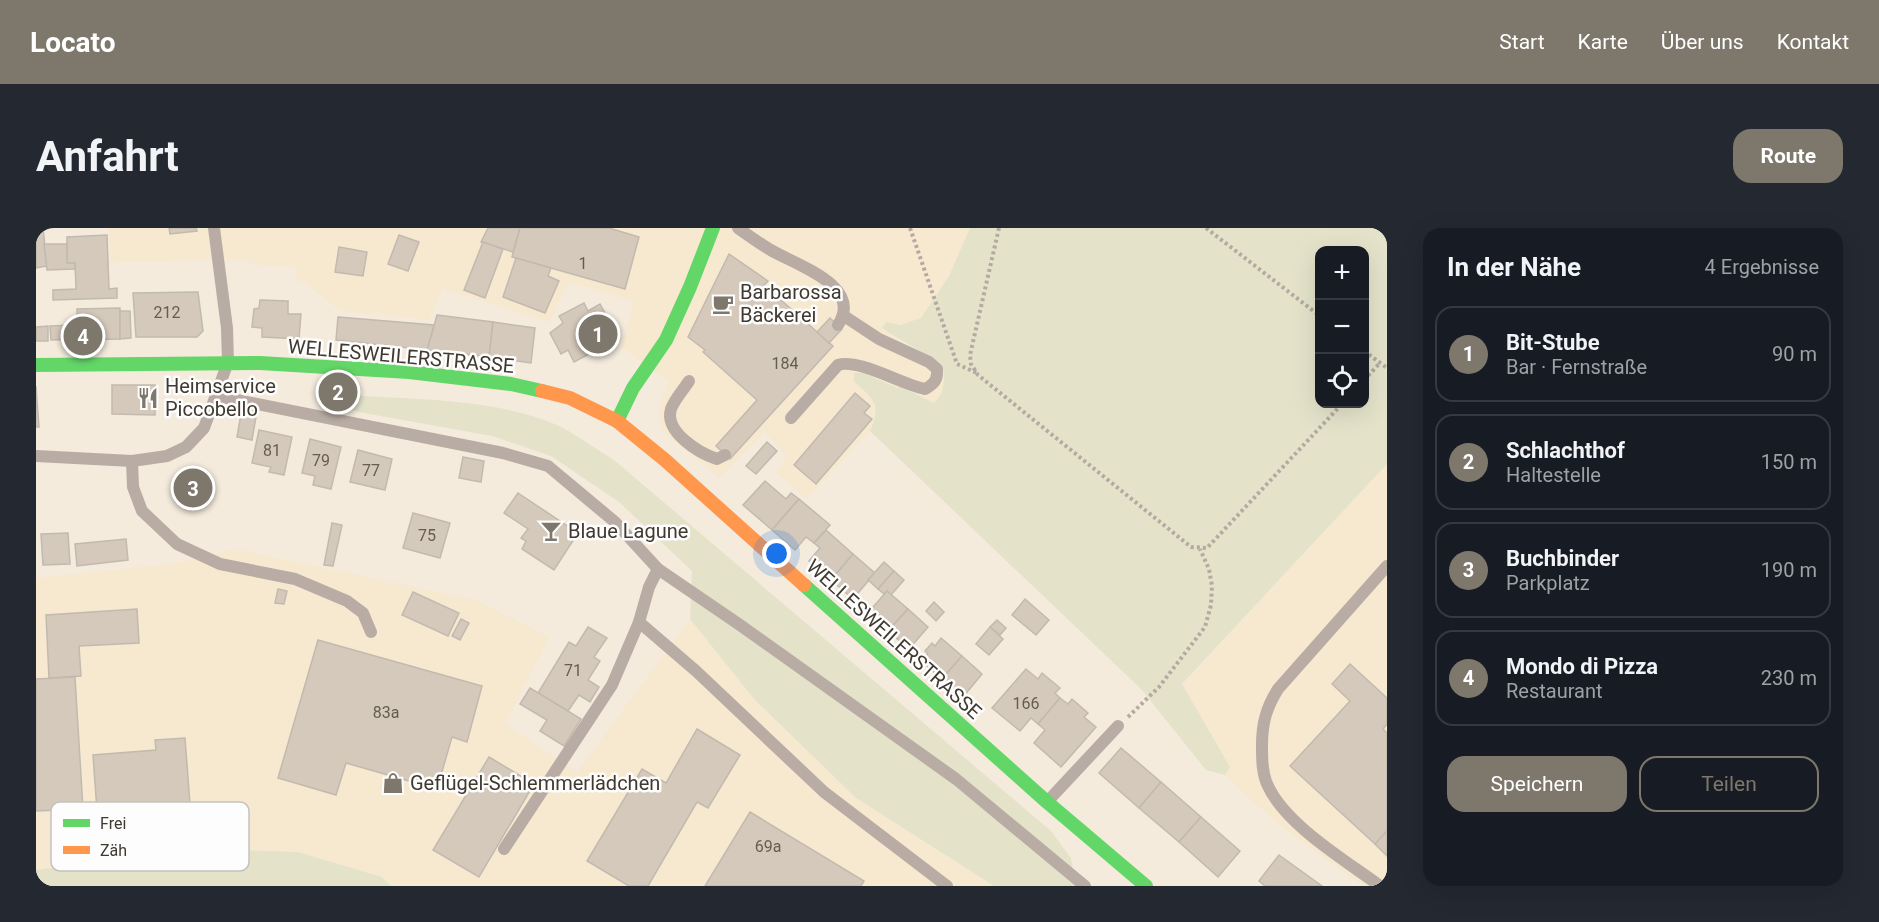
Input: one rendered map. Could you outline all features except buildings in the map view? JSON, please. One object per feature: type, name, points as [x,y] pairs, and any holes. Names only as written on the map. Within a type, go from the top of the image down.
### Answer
[{"type":"street","points":[[617,421],[633,388],[666,340],[712,228]]},
{"type":"street","name":"WELLESWEILERSTRASSE","points":[[36,365],[228,362],[410,372],[511,384],[570,398],[617,421],[674,468],[1047,802],[1146,886]]},
{"type":"lane","points":[[36,456],[132,461],[167,456],[186,447],[204,428],[228,362],[227,328],[214,228]]},
{"type":"lane","points":[[738,228],[770,250],[818,274],[839,292],[845,305],[841,320],[929,362],[937,369],[938,376],[934,384],[925,389],[869,369],[843,363],[838,365],[791,418]]},
{"type":"lane","points":[[690,381],[671,410],[672,425],[684,441],[704,454],[717,459],[725,454]]},
{"type":"lane","points":[[217,396],[503,453],[548,466],[615,522],[658,569],[956,779],[1085,886]]},
{"type":"lane","points":[[132,461],[133,488],[142,511],[177,544],[220,564],[295,579],[347,601],[363,613],[371,632]]},
{"type":"lane","points":[[1380,886],[1305,830],[1276,801],[1266,784],[1263,767],[1262,727],[1269,702],[1278,689],[1387,566]]},
{"type":"lane","points":[[504,849],[612,685],[639,622],[649,587],[658,569]]},
{"type":"lane","points":[[639,622],[696,671],[824,792],[947,886]]},
{"type":"lane","points":[[1047,802],[1118,726]]},
{"type":"path","points":[[910,228],[957,364],[977,374],[1191,547],[1207,548],[1338,408]]},
{"type":"path","points":[[977,374],[971,364],[970,355],[999,228]]},
{"type":"path","points":[[1206,228],[1315,312]]},
{"type":"path","points":[[1369,354],[1387,369]]},
{"type":"path","points":[[1369,375],[1380,363]]},
{"type":"path","points":[[1118,726],[1159,687],[1205,627],[1211,605],[1212,586],[1209,570],[1200,549]]},
{"type":"shaded area","points":[[108,228],[970,228],[949,276],[921,318],[900,325],[886,322],[882,328],[905,344],[936,360],[945,371],[940,398],[934,403],[900,386],[898,388],[863,373],[854,382],[872,398],[877,415],[870,431],[807,499],[776,472],[787,456],[765,432],[719,478],[662,431],[659,407],[668,381],[621,347],[634,301],[568,283],[549,322],[443,289],[429,320],[340,311],[303,281],[295,281],[296,267],[259,265],[236,259],[111,263]]},
{"type":"shaded area","points":[[1387,464],[1387,886],[1362,886],[1274,821],[1225,775],[1230,767],[1182,685]]},
{"type":"shaded area","points":[[235,549],[476,600],[549,637],[505,724],[577,772],[690,619],[754,699],[856,798],[994,886],[391,886],[382,877],[298,852],[249,850],[249,802],[51,802],[51,868],[36,870],[36,578],[170,564]]},
{"type":"green space","points":[[970,228],[1387,228],[1387,464],[1182,684],[1230,767],[1225,775],[1206,770],[1141,689],[870,431],[874,422],[874,403],[867,393],[854,382],[854,373],[863,373],[898,388],[900,386],[934,403],[942,393],[944,371],[923,353],[882,328],[886,322],[900,325],[921,318],[949,276]]},
{"type":"green space","points":[[349,395],[458,402],[514,411],[563,428],[614,460],[1051,831],[1071,858],[1076,886],[994,886],[856,798],[754,699],[690,619],[692,571],[619,502],[551,456],[492,436],[358,412],[345,407],[342,399]]},
{"type":"green space","points":[[249,850],[298,852],[382,877],[391,886],[36,886],[36,870],[51,868],[51,871],[249,871]]},
{"type":"traffic: fast","points":[[617,421],[633,388],[666,340],[713,228]]},
{"type":"traffic: fast","points":[[36,365],[260,363],[409,372],[511,384],[542,391]]},
{"type":"traffic: fast","points":[[804,585],[1047,802],[1146,886]]},
{"type":"traffic: slow","points":[[542,391],[570,398],[617,421],[665,460],[804,585]]},
{"type":"place","name":"Barbarossa Bäckerei","points":[[723,304]]},
{"type":"place","name":"Bit-Stube","points":[[598,334]]},
{"type":"place","name":"Mondo di Pizza","points":[[83,336]]},
{"type":"place","name":"Schlachthof","points":[[338,392]]},
{"type":"place","name":"Heimservice Piccobello","points":[[148,398]]},
{"type":"place","name":"Buchbinder","points":[[193,488]]},
{"type":"place","name":"Blaue Lagune","points":[[551,531]]},
{"type":"place","name":"Geflügel-Schlemmerlädchen","points":[[393,783]]}]
